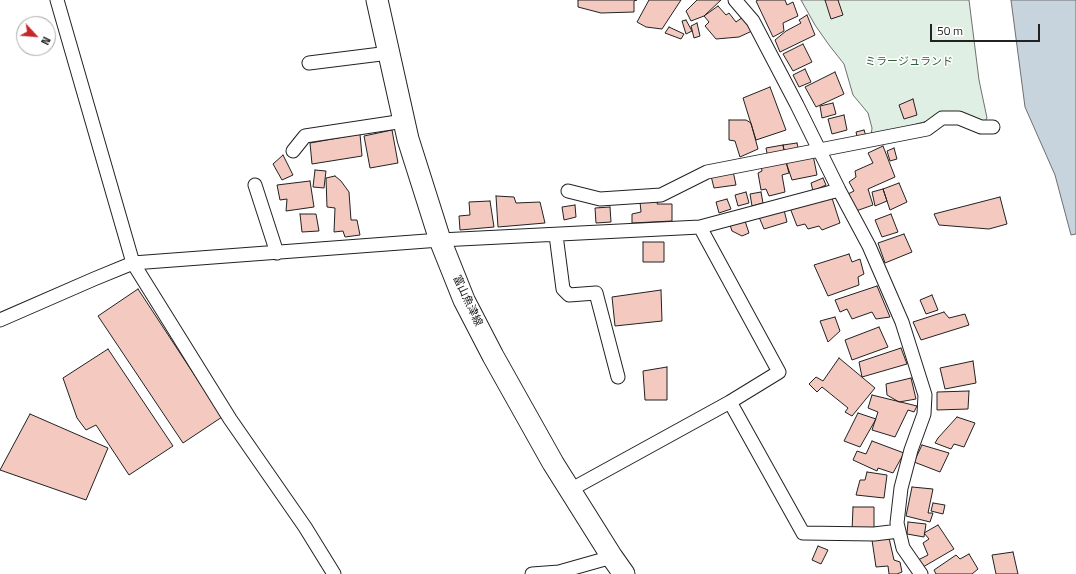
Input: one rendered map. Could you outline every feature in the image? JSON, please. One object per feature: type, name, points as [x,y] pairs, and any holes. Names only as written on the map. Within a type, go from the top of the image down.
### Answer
[{"type":"main road","name":"富山魚津線","points":[[377,0],[408,139],[440,240],[464,300],[549,456],[618,566]]},
{"type":"street","points":[[57,0],[133,264],[230,419],[305,527],[334,574]]},
{"type":"street","points":[[735,0],[753,21],[793,98],[869,246],[902,322],[925,395],[924,414],[911,450],[901,488],[897,523],[903,548],[921,574]]},
{"type":"street","points":[[309,63],[389,53]]},
{"type":"street","points":[[568,191],[600,199],[661,195],[707,172],[928,129],[942,118],[958,118],[981,127],[993,127]]},
{"type":"street","points":[[293,151],[305,136],[404,121]]},
{"type":"street","points":[[255,185],[277,253]]},
{"type":"street","points":[[0,320],[94,279],[133,264],[440,240],[700,227],[839,190]]},
{"type":"street","points":[[570,490],[730,402],[779,372],[700,227]]},
{"type":"street","points":[[556,234],[563,289],[569,295],[596,292],[618,377]]},
{"type":"street","points":[[730,402],[804,532],[874,534],[899,531]]},
{"type":"street","points":[[532,574],[618,566]]},
{"type":"green space","name":"ミラージュランド","points":[[801,0],[969,0],[979,80],[987,118],[985,121],[935,119],[871,136],[872,128],[868,113],[853,95],[844,64],[815,25]]},
{"type":"shaded area","points":[[1011,0],[1076,0],[1076,234],[1071,235],[1055,175],[1025,107]]},
{"type":"building","points":[[578,0],[637,0],[634,1],[634,12],[601,13],[578,7]]},
{"type":"building","points":[[649,0],[681,0],[662,29],[646,27],[637,22]]},
{"type":"building","points":[[697,0],[721,0],[704,16],[691,21],[686,11]]},
{"type":"building","points":[[785,0],[787,5],[793,2],[798,16],[783,23],[784,31],[773,37],[756,1]]},
{"type":"building","points":[[825,0],[838,0],[843,15],[831,19]]},
{"type":"building","points":[[718,6],[726,15],[729,13],[736,22],[743,17],[752,31],[739,37],[716,39],[705,26],[709,22],[704,16]]},
{"type":"building","points":[[807,15],[815,35],[780,52],[775,40],[786,31],[801,23],[799,20]]},
{"type":"building","points":[[686,20],[692,31],[686,34],[682,21]]},
{"type":"building","points":[[697,23],[700,36],[694,38],[691,26]]},
{"type":"building","points":[[669,27],[684,34],[681,39],[665,33]]},
{"type":"building","points":[[803,44],[812,62],[793,71],[783,54]]},
{"type":"building","points":[[805,69],[811,82],[799,87],[793,75]]},
{"type":"building","points":[[835,72],[844,94],[816,107],[805,87]]},
{"type":"building","points":[[770,87],[786,130],[756,140],[743,98]]},
{"type":"building","points":[[913,99],[917,115],[904,119],[899,105]]},
{"type":"building","points":[[833,103],[836,114],[822,118],[820,106]]},
{"type":"building","points":[[844,115],[847,130],[832,134],[828,119]]},
{"type":"building","points":[[729,120],[746,120],[751,123],[758,149],[740,157],[735,141],[729,140]]},
{"type":"building","points":[[392,130],[398,163],[370,168],[364,136]]},
{"type":"building","points":[[864,130],[866,136],[857,136],[856,132]]},
{"type":"building","points":[[360,134],[362,156],[312,164],[310,143]]},
{"type":"building","points":[[797,143],[799,152],[785,155],[783,145]]},
{"type":"building","points":[[783,145],[785,155],[768,158],[766,148]]},
{"type":"building","points":[[883,146],[895,177],[868,189],[873,205],[856,211],[848,194],[854,191],[849,182],[856,177],[855,171],[873,163],[868,153]]},
{"type":"building","points":[[894,148],[897,159],[890,161],[887,151]]},
{"type":"building","points":[[283,155],[293,175],[282,180],[273,164]]},
{"type":"building","points":[[813,155],[817,175],[792,180],[786,162]]},
{"type":"building","points":[[786,162],[789,173],[782,175],[785,192],[769,196],[766,189],[761,190],[758,173],[762,171],[761,165]]},
{"type":"building","points":[[315,170],[326,171],[324,188],[313,187]]},
{"type":"building","points":[[733,171],[736,185],[714,188],[711,176]]},
{"type":"building","points":[[335,176],[341,181],[349,192],[351,220],[357,220],[360,235],[345,237],[343,231],[334,232],[335,208],[327,207],[326,178]]},
{"type":"building","points":[[823,178],[826,185],[813,191],[811,183]]},
{"type":"building","points":[[310,181],[314,207],[286,211],[287,199],[280,200],[277,185]]},
{"type":"building","points":[[899,183],[907,202],[890,210],[883,189]]},
{"type":"building","points":[[883,189],[887,201],[875,206],[872,192]]},
{"type":"building","points":[[746,192],[749,203],[738,206],[735,195]]},
{"type":"building","points":[[761,192],[763,203],[752,206],[750,194]]},
{"type":"building","points":[[496,196],[514,197],[516,203],[540,202],[545,223],[498,227]]},
{"type":"building","points":[[1000,197],[1007,224],[989,229],[939,225],[934,214]]},
{"type":"building","points":[[832,198],[840,223],[822,230],[819,226],[808,229],[805,224],[797,226],[790,208]]},
{"type":"building","points":[[727,199],[731,209],[719,213],[716,202]]},
{"type":"building","points":[[490,201],[494,227],[460,230],[459,216],[470,215],[469,202]]},
{"type":"building","points":[[658,201],[657,204],[672,204],[672,221],[632,223],[632,214],[641,212],[640,202]]},
{"type":"building","points":[[575,205],[576,217],[564,220],[562,207]]},
{"type":"building","points":[[610,207],[611,222],[596,223],[595,208]]},
{"type":"building","points":[[784,210],[787,222],[764,229],[759,217]]},
{"type":"building","points":[[300,214],[316,214],[319,231],[302,232]]},
{"type":"building","points":[[891,214],[898,232],[882,237],[875,220]]},
{"type":"building","points":[[745,221],[749,233],[742,236],[732,231],[730,225]]},
{"type":"building","points":[[904,234],[912,252],[885,263],[878,243]]},
{"type":"building","points":[[643,242],[664,242],[664,262],[643,262]]},
{"type":"building","points":[[849,254],[852,262],[860,259],[864,274],[858,277],[859,285],[828,296],[814,265]]},
{"type":"building","points":[[877,286],[890,317],[876,319],[872,312],[852,319],[847,309],[840,312],[835,300]]},
{"type":"building","points":[[138,289],[222,417],[183,443],[98,316]]},
{"type":"building","points":[[661,290],[662,321],[615,326],[612,297]]},
{"type":"building","points":[[932,295],[938,310],[926,314],[920,300]]},
{"type":"building","points":[[944,312],[949,318],[965,314],[969,325],[921,340],[913,322]]},
{"type":"building","points":[[835,317],[840,331],[828,342],[820,321]]},
{"type":"building","points":[[879,327],[888,347],[852,360],[845,340]]},
{"type":"building","points":[[901,348],[907,364],[862,377],[859,362]]},
{"type":"building","points":[[108,349],[173,446],[129,475],[96,425],[86,430],[77,418],[63,378]]},
{"type":"building","points":[[839,358],[875,388],[852,416],[845,412],[848,408],[822,387],[817,392],[809,384],[816,377],[823,381]]},
{"type":"building","points":[[973,361],[976,383],[945,389],[940,368]]},
{"type":"building","points":[[667,367],[667,400],[645,400],[643,371]]},
{"type":"building","points":[[911,378],[916,399],[899,402],[887,395],[886,384]]},
{"type":"building","points":[[969,391],[968,409],[937,410],[937,392]]},
{"type":"building","points":[[872,395],[917,406],[914,412],[908,410],[895,437],[872,430],[878,412],[868,408]]},
{"type":"building","points":[[858,413],[876,419],[860,447],[844,441]]},
{"type":"building","points":[[30,414],[108,448],[86,500],[0,470]]},
{"type":"building","points":[[957,417],[975,423],[964,447],[954,444],[951,449],[935,443],[938,438]]},
{"type":"building","points":[[872,441],[904,453],[893,473],[878,468],[877,471],[853,460],[857,451],[866,454]]},
{"type":"building","points":[[922,445],[949,453],[940,472],[914,462]]},
{"type":"building","points":[[867,472],[887,475],[884,498],[856,495],[860,480],[865,480]]},
{"type":"building","points":[[912,487],[933,489],[928,513],[933,513],[930,522],[906,516]]},
{"type":"building","points":[[933,503],[945,505],[943,514],[931,511]]},
{"type":"building","points":[[853,507],[874,507],[874,530],[852,531]]},
{"type":"building","points":[[908,522],[926,524],[924,537],[907,534]]},
{"type":"building","points":[[938,525],[954,549],[923,567],[918,560],[928,555],[923,543],[929,539],[924,533]]},
{"type":"building","points":[[889,538],[894,560],[900,562],[902,572],[897,574],[889,574],[888,566],[876,567],[872,540]]},
{"type":"building","points":[[818,546],[828,550],[821,564],[812,560]]},
{"type":"building","points":[[1013,552],[1018,574],[996,574],[992,555]]},
{"type":"building","points":[[969,554],[978,569],[972,574],[936,574],[934,570],[956,555],[960,559]]}]
